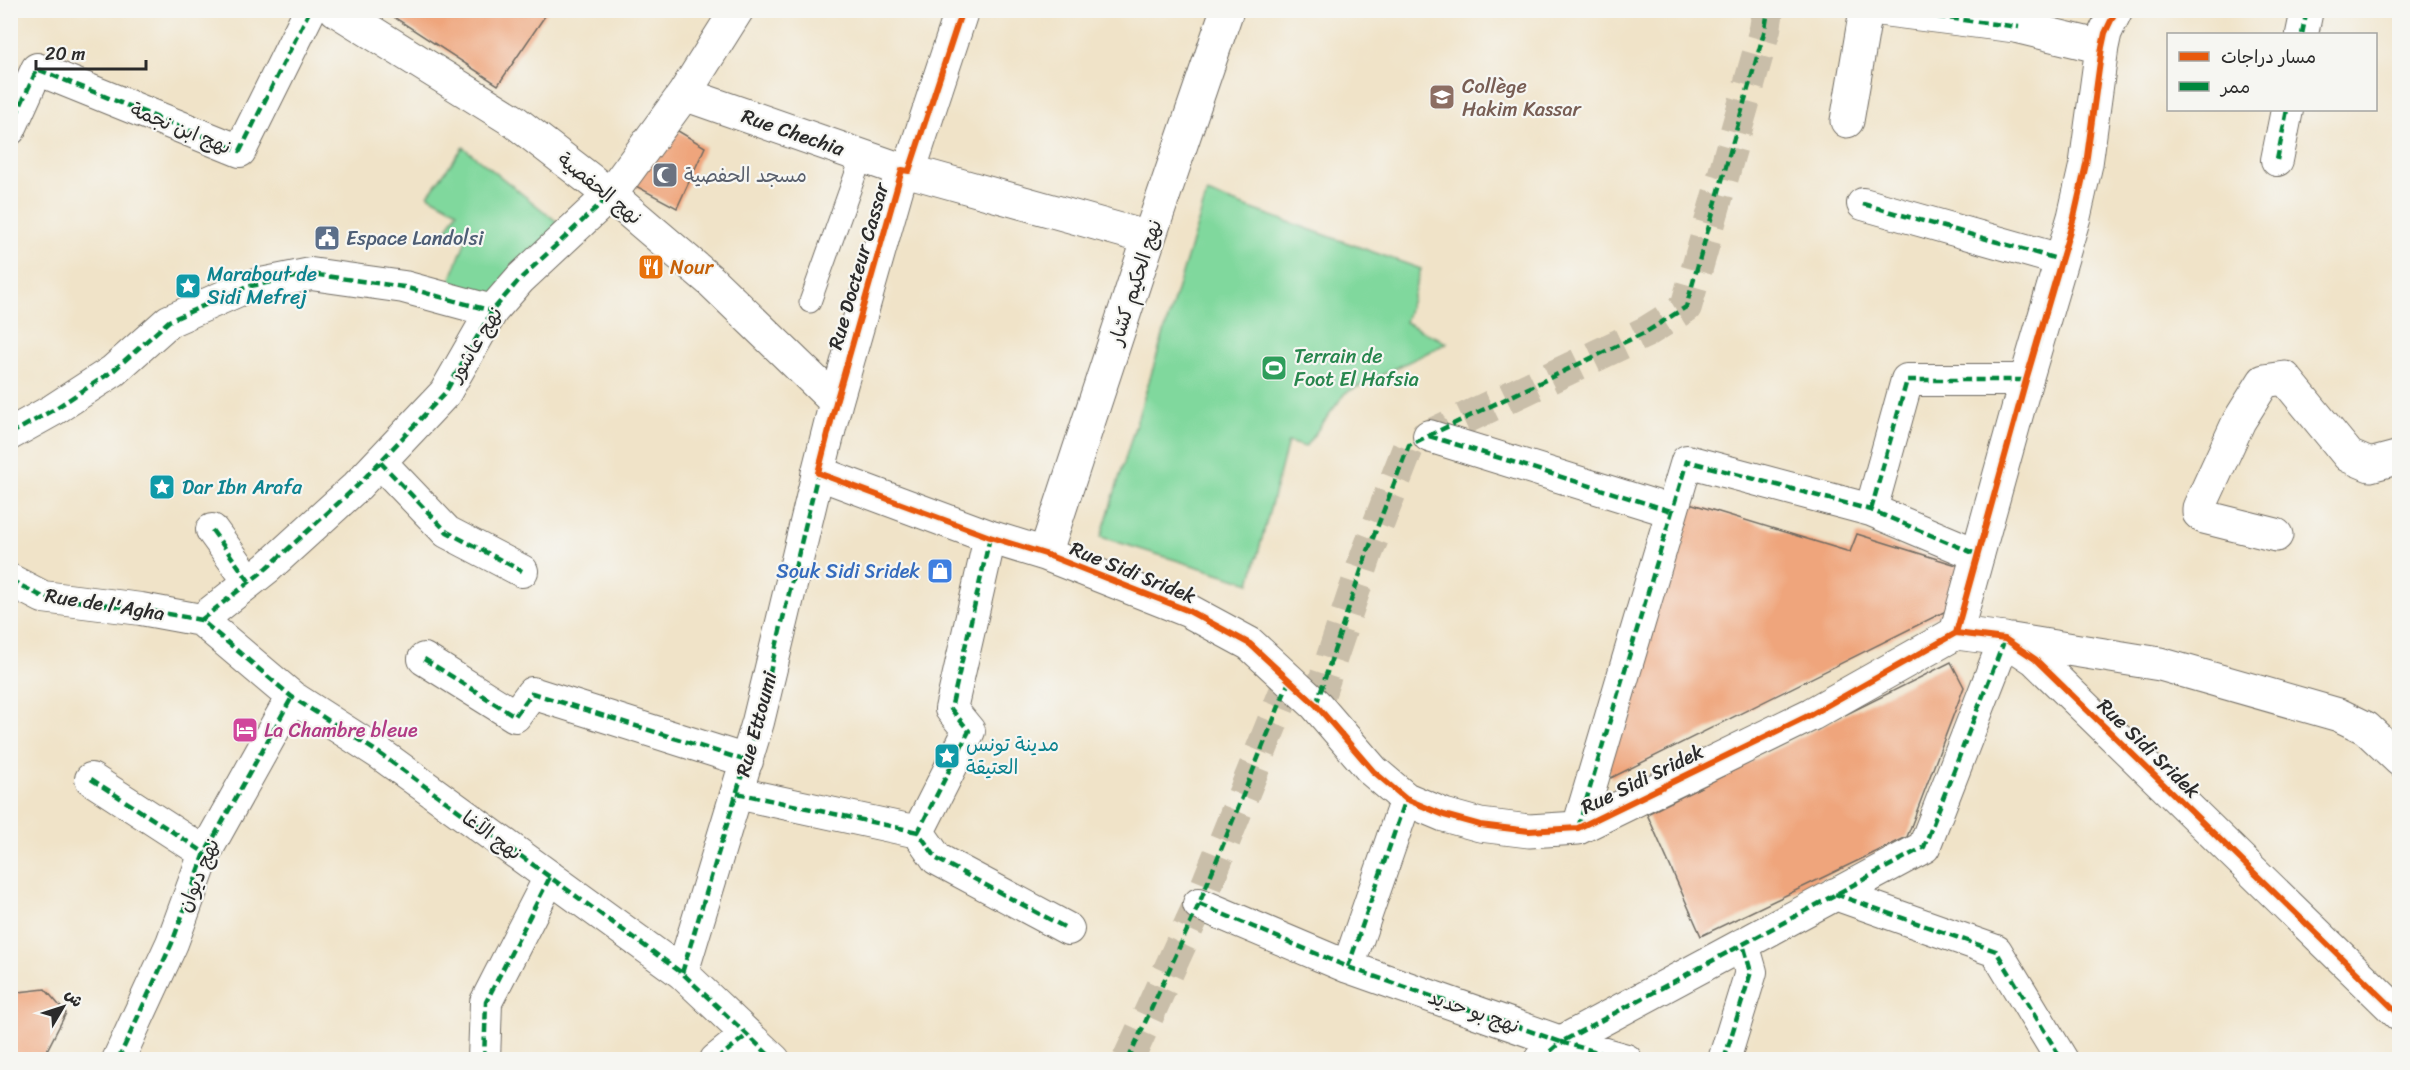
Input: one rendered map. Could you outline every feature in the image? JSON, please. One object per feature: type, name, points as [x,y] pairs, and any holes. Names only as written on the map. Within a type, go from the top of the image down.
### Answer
[{"type":"street","name":"نهج ابن نجمة","points":[[10,129],[37,69],[240,151],[310,10]]},
{"type":"street","name":"نهج الحفصية","points":[[336,10],[514,121],[610,195],[711,280],[836,402]]},
{"type":"street","name":"نهج عاشور","points":[[201,620],[267,568],[357,486],[445,393],[492,311],[520,279],[610,195],[684,93],[737,10]]},
{"type":"street","name":"Rue Docteur Cassar","points":[[818,473],[836,402],[906,171],[962,10]]},
{"type":"street","name":"نهج الحكيم كسّار","points":[[1045,554],[1227,10]]},
{"type":"street","points":[[1847,121],[1866,10]]},
{"type":"street","points":[[1883,10],[2021,19],[2102,47]]},
{"type":"street","points":[[1956,633],[2086,164],[2102,47],[2105,33],[2116,10]]},
{"type":"street","points":[[2302,33],[2307,10]]},
{"type":"street","name":"Rue Chechia","points":[[684,93],[906,171],[1149,238]]},
{"type":"street","points":[[2277,160],[2287,111]]},
{"type":"street","points":[[1863,204],[2061,260]]},
{"type":"street","points":[[10,434],[53,410],[113,371],[169,321],[246,287],[311,274],[404,287],[492,311]]},
{"type":"street","points":[[2277,535],[2204,517],[2199,513],[2199,508],[2240,421],[2264,381],[2285,378],[2349,456],[2370,465],[2400,457]]},
{"type":"street","points":[[1871,510],[1906,380],[2026,380]]},
{"type":"street","points":[[1429,436],[1671,511]]},
{"type":"street","points":[[1578,828],[1687,460],[1871,510],[1978,555]]},
{"type":"street","points":[[380,462],[447,532],[522,571]]},
{"type":"street","name":"Rue Sidi Sridek","points":[[818,473],[990,537],[1045,554],[1189,611],[1250,644],[1316,705],[1373,771],[1406,800],[1444,815],[1480,825],[1529,831],[1578,828],[1812,714],[1956,633],[2005,639],[2035,659],[2400,1015]]},
{"type":"street","name":"Rue Ettoumi","points":[[682,973],[758,722],[818,473]]},
{"type":"street","points":[[212,530],[249,581]]},
{"type":"street","points":[[918,832],[969,731],[951,709],[990,537]]},
{"type":"street","name":"Rue de l'Agha","points":[[10,580],[43,597],[141,609],[201,620]]},
{"type":"street","name":"نهج الآغا","points":[[201,620],[292,697],[380,753],[682,973],[774,1059]]},
{"type":"street","points":[[1551,1051],[1923,847],[2005,639],[2160,664],[2338,715],[2366,728],[2400,760]]},
{"type":"street","points":[[424,659],[515,716],[532,693],[747,761]]},
{"type":"street","name":"نهج ديوان","points":[[118,1059],[172,943],[205,853],[292,697]]},
{"type":"street","points":[[91,779],[205,853]]},
{"type":"street","points":[[737,793],[918,832],[937,860],[1068,928]]},
{"type":"street","points":[[1348,967],[1406,800]]},
{"type":"street","points":[[484,1059],[486,1002],[550,877]]},
{"type":"street","points":[[1835,894],[1996,951],[2062,1059]]},
{"type":"street","name":"نهج بو حديد","points":[[1199,904],[1551,1051],[1626,1059]]},
{"type":"street","points":[[1724,1059],[1751,972],[1743,944]]},
{"type":"street","points":[[716,1059],[747,1035]]},
{"type":"lane","points":[[810,302],[862,156]]},
{"type":"green space","points":[[463,147],[565,228],[494,303],[448,286],[467,237],[447,229],[457,211],[428,195]]},
{"type":"green space","name":"Terrain de Foot El Hafsia","points":[[1207,193],[1421,269],[1405,322],[1447,343],[1345,393],[1305,447],[1288,442],[1250,583],[1101,537]]},
{"type":"building","points":[[383,10],[549,10],[498,85]]},
{"type":"building","points":[[668,125],[705,147],[677,208],[632,184]]},
{"type":"building","points":[[1686,502],[1850,552],[1857,534],[1963,567],[1952,608],[1611,778],[1605,757]]},
{"type":"building","points":[[1951,662],[1964,687],[1907,837],[1701,936],[1647,814]]},
{"type":"building","points":[[45,989],[66,1013],[42,1060],[10,1060],[10,993]]},
{"type":"tunnel","points":[[1316,705],[1366,556],[1409,445],[1646,332],[1686,307],[1765,29],[1768,10]]},
{"type":"tunnel","points":[[1128,1060],[1199,904],[1290,679]]},
{"type":"marked path","points":[[10,129],[37,69],[240,151],[310,10]]},
{"type":"marked path","points":[[1316,705],[1366,556],[1409,445],[1646,332],[1686,307],[1765,29],[1768,10]]},
{"type":"marked path","points":[[1883,10],[2019,27]]},
{"type":"marked path","points":[[2302,33],[2307,10]]},
{"type":"marked path","points":[[2277,160],[2287,111]]},
{"type":"marked path","points":[[201,620],[267,568],[357,486],[445,393],[492,311],[520,279],[610,195]]},
{"type":"marked path","points":[[1863,204],[2061,260]]},
{"type":"marked path","points":[[10,434],[53,410],[113,371],[169,321],[246,287],[311,274],[404,287],[492,311]]},
{"type":"marked path","points":[[1871,510],[1907,380],[2026,380]]},
{"type":"marked path","points":[[1429,436],[1671,511]]},
{"type":"marked path","points":[[1578,828],[1687,461],[1871,510],[1978,555]]},
{"type":"marked path","points":[[380,462],[447,532],[522,571]]},
{"type":"marked path","points":[[682,973],[758,722],[818,473]]},
{"type":"marked path","points":[[212,530],[249,581]]},
{"type":"marked path","points":[[990,537],[951,709],[969,731],[918,832],[937,859],[1068,929]]},
{"type":"marked path","points":[[10,580],[43,597],[141,609],[201,620],[292,697],[379,753],[682,973],[774,1060]]},
{"type":"marked path","points":[[1199,904],[1348,967],[1561,1042],[1924,847],[2005,639]]},
{"type":"marked path","points":[[424,659],[515,716],[532,693],[747,761]]},
{"type":"marked path","points":[[1128,1060],[1199,904],[1290,679]]},
{"type":"marked path","points":[[118,1060],[172,943],[205,853],[292,697]]},
{"type":"marked path","points":[[91,779],[205,853]]},
{"type":"marked path","points":[[737,793],[918,832]]},
{"type":"marked path","points":[[1348,967],[1406,799]]},
{"type":"marked path","points":[[484,1060],[486,1002],[550,877]]},
{"type":"marked path","points":[[1835,894],[1996,951],[2062,1060]]},
{"type":"marked path","points":[[1724,1060],[1751,972],[1743,944]]},
{"type":"marked path","points":[[716,1060],[747,1035]]},
{"type":"marked path","points":[[1540,1060],[1561,1042],[1626,1060]]},
{"type":"cycle path","points":[[962,10],[909,171],[902,170],[818,473],[990,537],[1045,554],[1189,611],[1250,644],[1316,705],[1373,771],[1406,799],[1444,815],[1480,825],[1529,831],[1578,828],[1812,714],[1956,633],[2005,639],[2035,659],[2400,1015]]},
{"type":"cycle path","points":[[1956,633],[2074,217],[2086,164],[2102,47],[2105,33],[2116,10]]},
{"type":"place","name":"Collège Hakim Kassar","points":[[1442,97]]},
{"type":"place","name":"مسجد الحفصية","points":[[665,175]]},
{"type":"place","name":"Espace Landolsi","points":[[327,238]]},
{"type":"place","name":"Nour","points":[[651,267]]},
{"type":"place","name":"Marabout de Sidi Mefrej","points":[[188,286]]},
{"type":"place","name":"Terrain de Foot El Hafsia","points":[[1274,368]]},
{"type":"place","name":"Dar Ibn Arafa","points":[[162,487]]},
{"type":"place","name":"Souk Sidi Sridek","points":[[940,571]]},
{"type":"place","name":"La Chambre bleue","points":[[245,730]]},
{"type":"place","name":"مدينة تونس العتيقة","points":[[947,756]]}]
